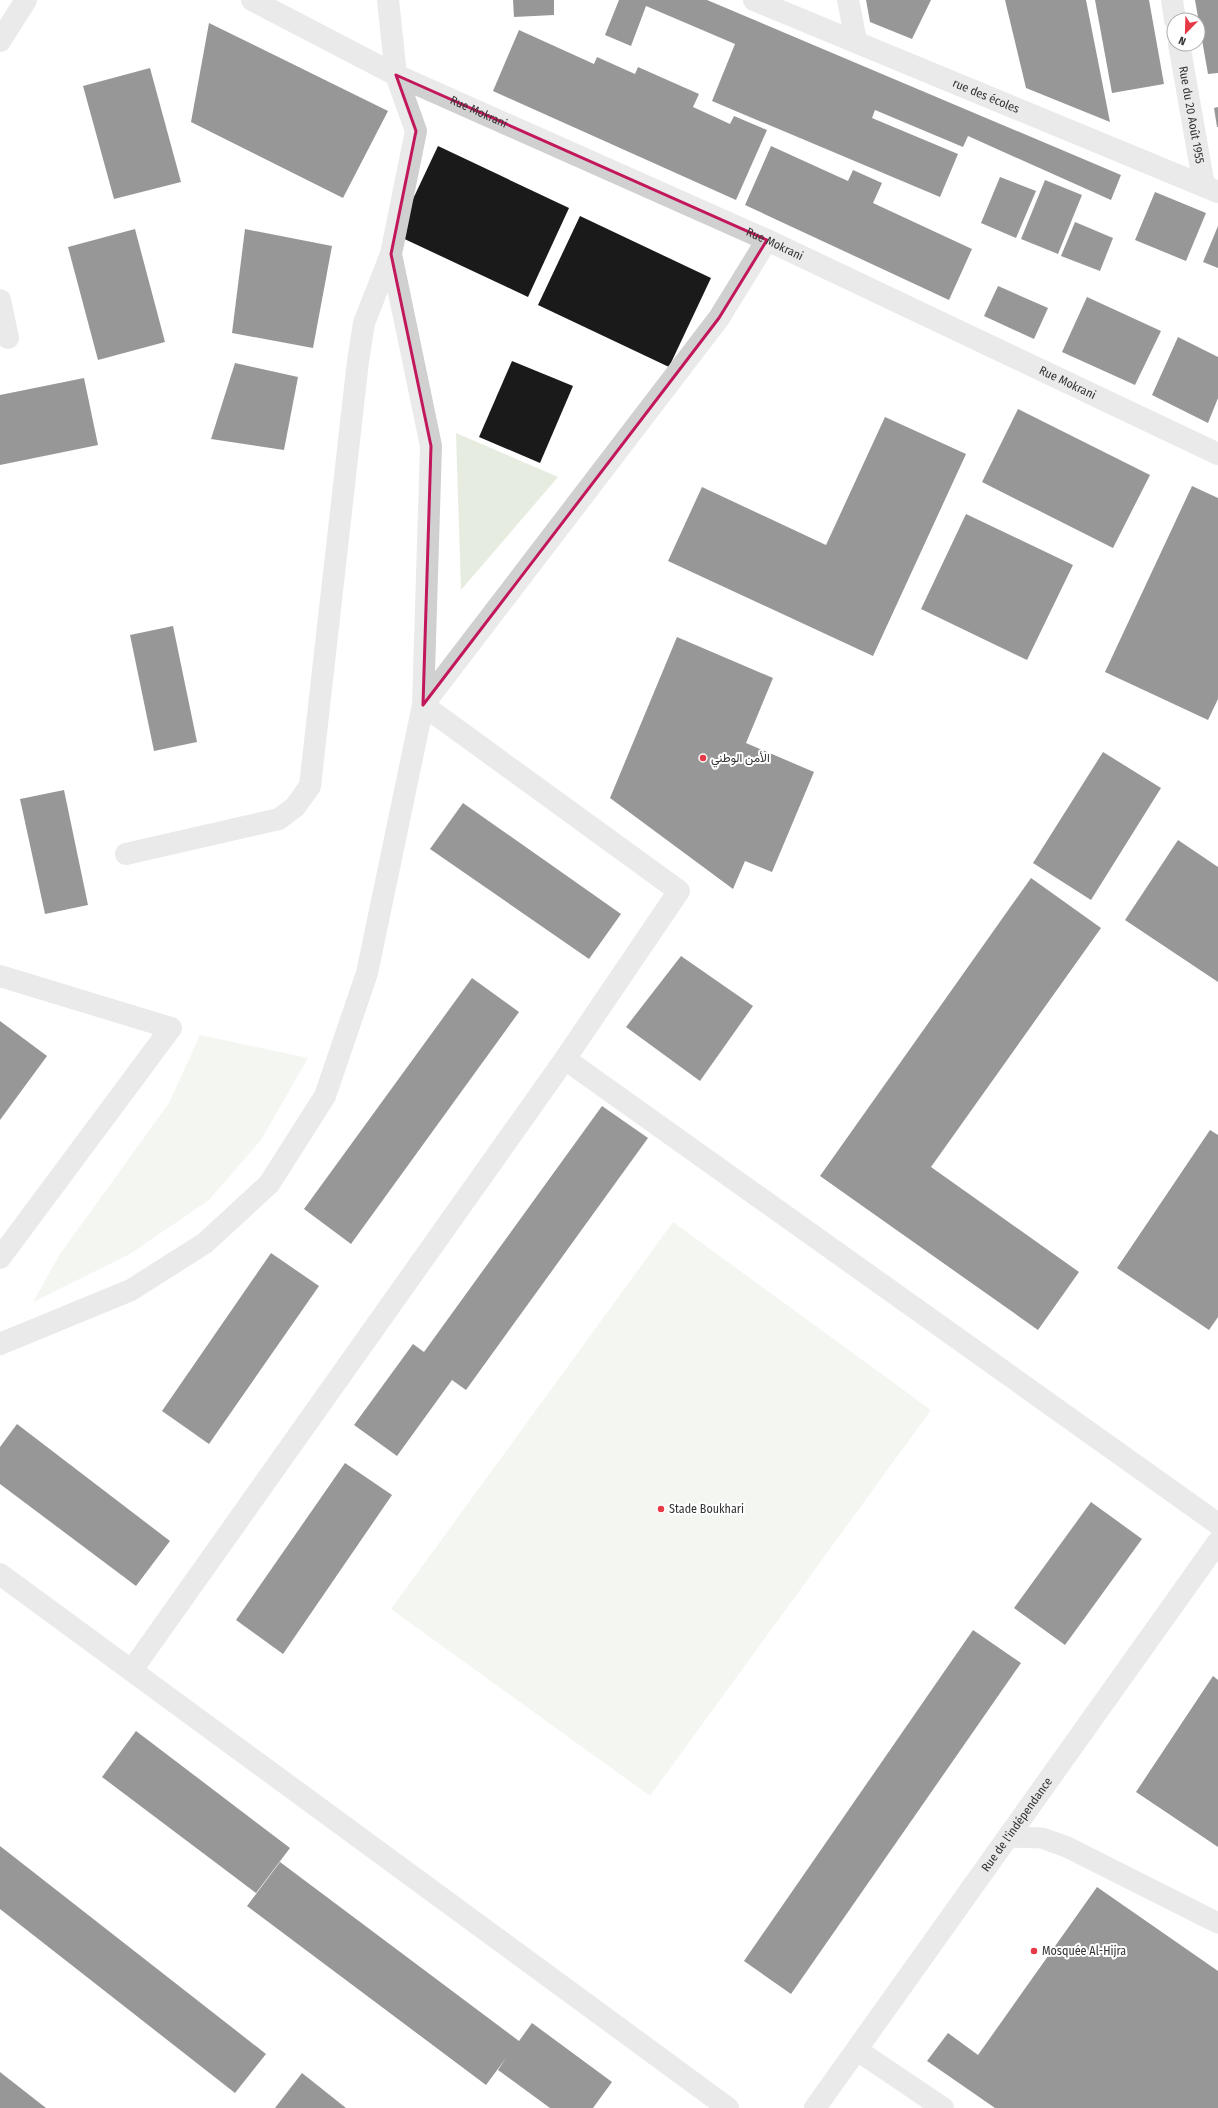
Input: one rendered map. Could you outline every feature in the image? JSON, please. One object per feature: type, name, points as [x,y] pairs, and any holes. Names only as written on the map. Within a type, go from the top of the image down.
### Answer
[{"type":"street","points":[[0,41],[26,0]]},
{"type":"street","name":"Rue Mokrani","points":[[252,0],[396,75],[767,240],[1218,454]]},
{"type":"street","points":[[126,854],[279,819],[295,807],[310,786],[358,361],[364,323],[392,254],[416,131],[396,75],[388,0]]},
{"type":"street","name":"rue des écoles","points":[[754,0],[1211,189]]},
{"type":"street","points":[[848,0],[856,41]]},
{"type":"street","points":[[1172,0],[1174,12]]},
{"type":"street","name":"Rue du 20 Août 1955","points":[[1182,52],[1211,189]]},
{"type":"street","points":[[423,705],[719,318],[767,240]]},
{"type":"street","points":[[0,1344],[131,1290],[205,1243],[269,1184],[326,1096],[367,973],[423,705],[431,446],[392,254]]},
{"type":"street","points":[[0,300],[8,338]]},
{"type":"street","points":[[132,1670],[566,1059],[679,891],[423,705]]},
{"type":"street","points":[[0,976],[171,1028],[0,1258]]},
{"type":"street","points":[[566,1059],[1218,1524]]},
{"type":"street","name":"Rue de l'indépendance","points":[[816,2108],[1218,1542]]},
{"type":"street","points":[[0,1574],[728,2108]]},
{"type":"street","points":[[857,2050],[943,2108]]},
{"type":"lane","points":[[1008,1837],[1042,1838],[1068,1847],[1218,1923]]},
{"type":"highlighted area","points":[[396,75],[767,240],[719,318],[423,705],[431,446],[391,254],[416,131]]},
{"type":"shaded area","points":[[456,433],[558,477],[461,590]]},
{"type":"shaded area","points":[[200,1035],[308,1058],[261,1140],[209,1200],[130,1254],[33,1302],[60,1254],[169,1103]]},
{"type":"shaded area","name":"Stade Boukhari","points":[[673,1222],[931,1410],[650,1796],[391,1609]]},
{"type":"building","points":[[513,0],[554,0],[554,15],[514,17]]},
{"type":"building","points":[[619,0],[707,0],[1121,175],[1111,200],[968,136],[963,147],[875,110],[872,118],[958,154],[940,197],[712,101],[735,44],[646,6],[631,46],[605,35]]},
{"type":"building","points":[[866,0],[931,0],[912,39],[870,22]]},
{"type":"building","points":[[1005,0],[1086,0],[1110,122],[1026,88]]},
{"type":"building","points":[[1095,0],[1149,0],[1164,84],[1112,93]]},
{"type":"building","points":[[1195,0],[1218,0],[1218,73],[1208,74],[1204,52],[1206,52],[1206,12],[1197,12]]},
{"type":"building","points":[[209,23],[388,111],[343,198],[191,122]]},
{"type":"building","points":[[519,30],[594,64],[597,57],[635,74],[638,67],[699,94],[693,107],[730,124],[734,116],[767,130],[736,200],[493,91]]},
{"type":"building","points":[[150,68],[181,182],[114,199],[83,86]]},
{"type":"building","points":[[1218,107],[1218,127],[1217,127],[1214,108]]},
{"type":"building","points":[[438,146],[569,208],[528,297],[396,235]]},
{"type":"building","points":[[771,146],[848,181],[853,170],[882,183],[873,203],[972,249],[949,300],[745,205]]},
{"type":"building","points":[[1000,177],[1036,191],[1016,238],[981,223]]},
{"type":"building","points":[[1045,180],[1082,195],[1058,254],[1021,239]]},
{"type":"building","points":[[1155,192],[1206,213],[1186,261],[1135,240]]},
{"type":"building","points":[[580,216],[711,278],[669,367],[538,305]]},
{"type":"building","points":[[1075,222],[1113,238],[1100,271],[1061,256]]},
{"type":"building","points":[[1218,226],[1218,268],[1203,262]]},
{"type":"building","points":[[135,229],[165,342],[98,360],[68,247]]},
{"type":"building","points":[[245,229],[332,246],[313,348],[232,333]]},
{"type":"building","points":[[998,286],[1048,308],[1034,339],[984,316]]},
{"type":"building","points":[[1087,297],[1161,331],[1135,385],[1062,352]]},
{"type":"building","points":[[1178,337],[1218,357],[1218,398],[1208,423],[1152,395]]},
{"type":"building","points":[[512,361],[573,386],[540,463],[479,437]]},
{"type":"building","points":[[235,363],[298,377],[284,450],[211,439]]},
{"type":"building","points":[[84,378],[98,445],[0,465],[0,395]]},
{"type":"building","points":[[1018,409],[1150,475],[1113,548],[982,482]]},
{"type":"building","points":[[885,417],[966,454],[873,656],[668,561],[702,487],[826,545]]},
{"type":"building","points":[[1192,486],[1218,498],[1218,699],[1208,720],[1105,672]]},
{"type":"building","points":[[966,514],[1073,565],[1027,660],[921,609]]},
{"type":"building","points":[[173,626],[197,742],[154,751],[130,635]]},
{"type":"building","name":"الأمن الوطني","points":[[677,637],[773,678],[746,743],[814,772],[772,872],[745,861],[733,889],[610,798]]},
{"type":"building","points":[[1103,752],[1161,788],[1091,900],[1033,863]]},
{"type":"building","points":[[64,790],[88,905],[45,914],[20,799]]},
{"type":"building","points":[[463,803],[621,914],[589,959],[430,849]]},
{"type":"building","points":[[1178,840],[1218,867],[1218,982],[1125,920]]},
{"type":"building","points":[[1031,878],[1101,928],[931,1167],[1079,1272],[1038,1330],[820,1176]]},
{"type":"building","points":[[681,956],[753,1006],[700,1081],[626,1027]]},
{"type":"building","points":[[472,978],[519,1012],[351,1244],[304,1209]]},
{"type":"building","points":[[0,1021],[47,1056],[0,1120]]},
{"type":"building","points":[[602,1106],[648,1138],[466,1390],[452,1380],[397,1456],[354,1425],[413,1344],[424,1352]]},
{"type":"building","points":[[1210,1130],[1218,1135],[1218,1317],[1209,1330],[1117,1268]]},
{"type":"building","points":[[271,1253],[319,1286],[209,1444],[162,1411]]},
{"type":"building","points":[[17,1424],[170,1541],[136,1586],[0,1484],[0,1447]]},
{"type":"building","points":[[345,1463],[392,1495],[283,1654],[236,1620]]},
{"type":"building","points":[[1091,1502],[1142,1539],[1065,1645],[1014,1608]]},
{"type":"building","points":[[973,1630],[1021,1663],[791,1994],[744,1961]]},
{"type":"building","points":[[1213,1676],[1218,1680],[1218,1847],[1136,1792]]},
{"type":"building","points":[[136,1731],[290,1848],[256,1893],[102,1777]]},
{"type":"building","points":[[0,1846],[266,2054],[235,2093],[0,1909]]},
{"type":"building","points":[[280,1862],[519,2041],[532,2023],[612,2082],[593,2108],[550,2108],[498,2070],[506,2058],[486,2085],[247,1906]]},
{"type":"building","name":"Mosquée Al-Hijra","points":[[1097,1887],[1218,1971],[1218,2108],[995,2108],[927,2061],[948,2033],[978,2055]]},
{"type":"building","points":[[0,2072],[46,2108],[0,2108]]},
{"type":"building","points":[[302,2073],[346,2108],[275,2108]]},
{"type":"place","name":"الأمن الوطني","points":[[703,758]]},
{"type":"place","name":"Stade Boukhari","points":[[661,1509]]},
{"type":"place","name":"Mosquée Al-Hijra","points":[[1034,1951]]}]
